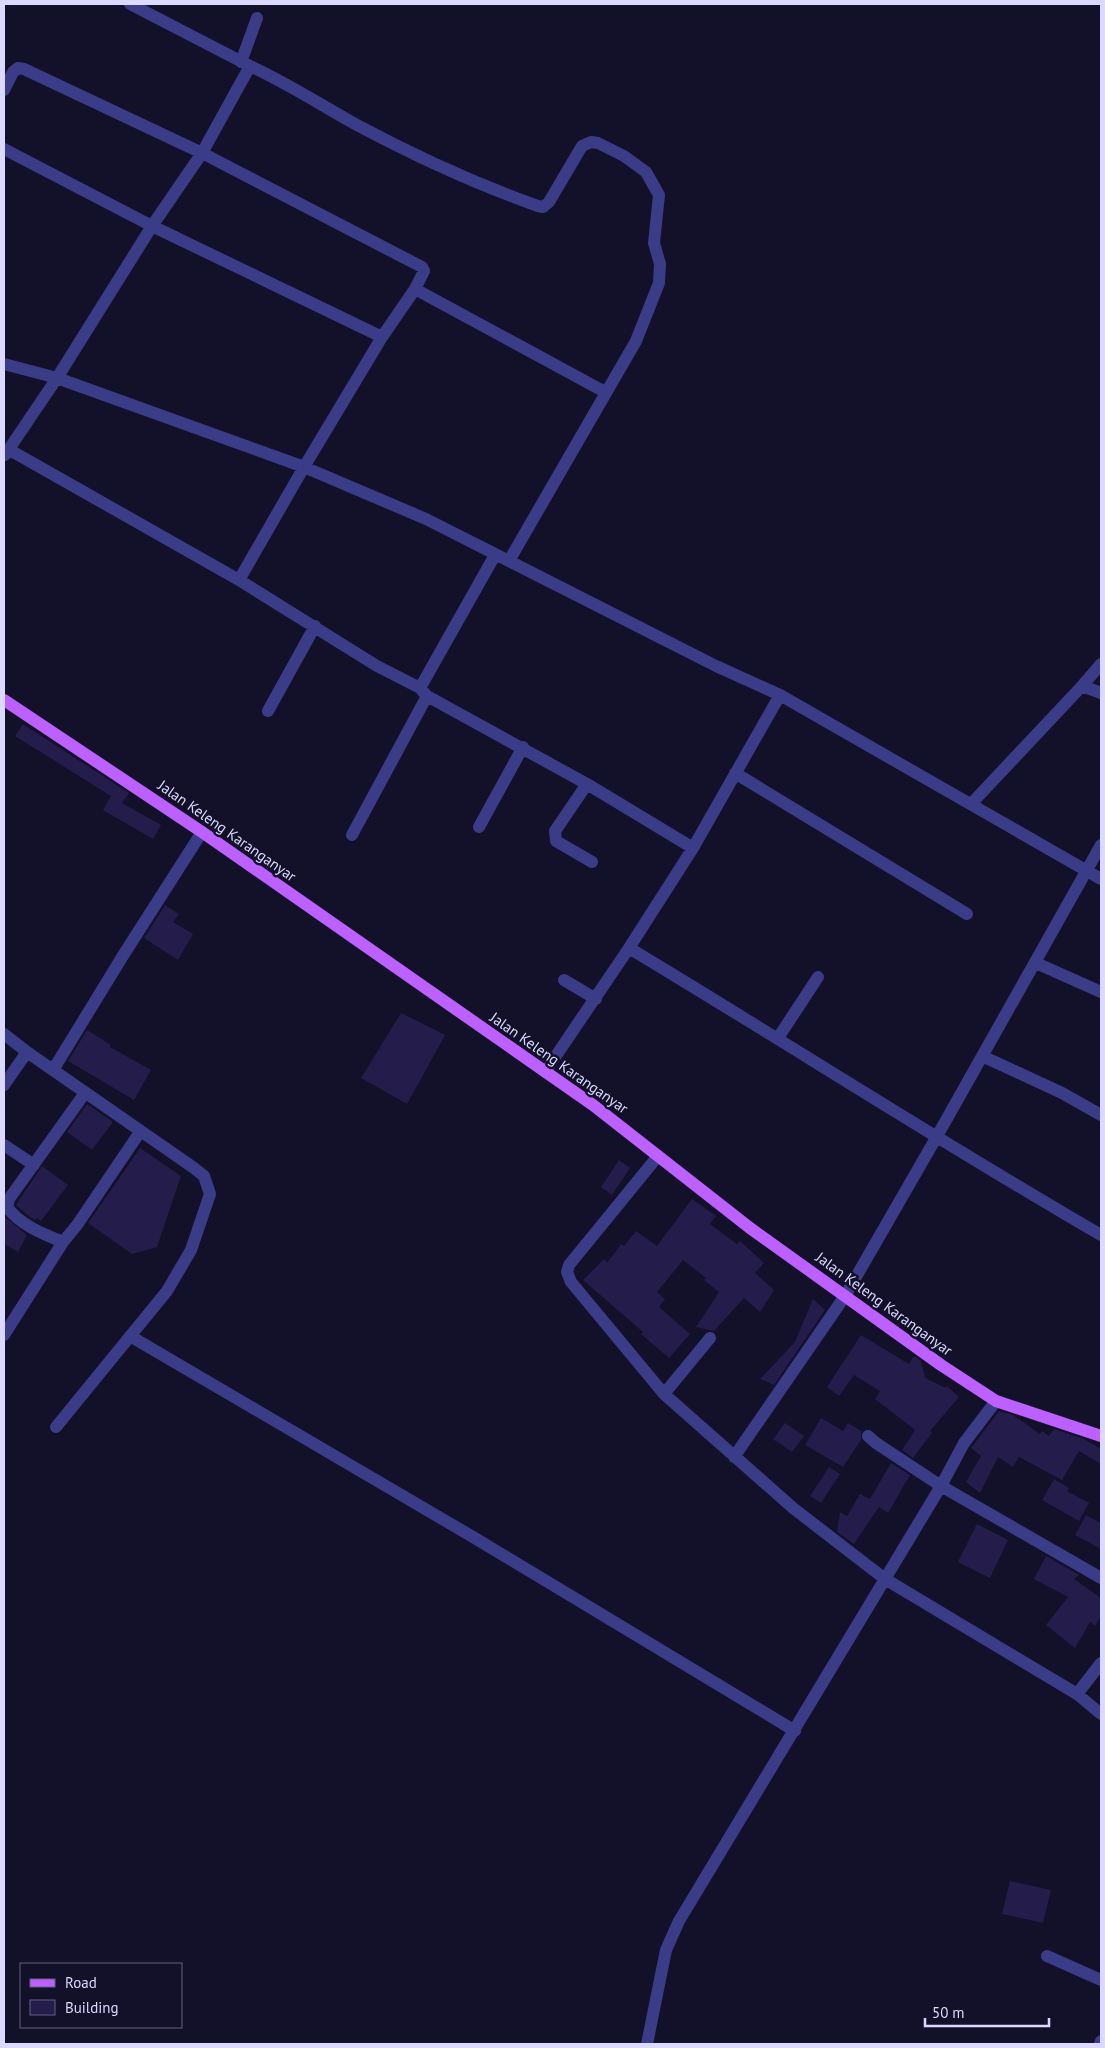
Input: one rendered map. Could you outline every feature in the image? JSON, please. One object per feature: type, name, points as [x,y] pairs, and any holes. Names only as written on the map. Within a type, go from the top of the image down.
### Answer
[{"type":"main road","name":"Jalan Keleng Karanganyar","points":[[4,700],[202,832],[593,1105],[750,1228],[941,1365],[996,1401],[1101,1436]]},
{"type":"street","points":[[130,4],[245,64],[278,79],[358,125],[439,166],[538,206],[542,207],[549,202],[585,144],[598,143],[624,156],[646,172],[658,195],[654,243],[660,264],[659,283],[636,341],[510,559]]},
{"type":"street","points":[[257,18],[245,64],[202,153],[152,226],[57,378],[6,453],[240,580],[377,666],[587,784],[694,848]]},
{"type":"street","points":[[4,90],[13,72],[21,68],[202,153],[415,262],[424,271],[415,289],[382,338],[304,467],[240,580]]},
{"type":"street","points":[[4,149],[152,226],[382,338]]},
{"type":"street","points":[[415,289],[605,392]]},
{"type":"street","points":[[4,364],[57,378],[304,467],[426,519],[495,555],[510,559],[716,666],[780,695],[1101,879]]},
{"type":"street","points":[[352,835],[495,555]]},
{"type":"street","points":[[268,711],[315,626]]},
{"type":"street","points":[[972,804],[1101,664]]},
{"type":"street","points":[[1082,686],[1101,693]]},
{"type":"street","points":[[545,1072],[694,848],[780,695]]},
{"type":"street","points":[[479,827],[522,747]]},
{"type":"street","points":[[735,773],[967,914]]},
{"type":"street","points":[[587,784],[556,831],[555,836],[556,840],[592,862]]},
{"type":"street","points":[[53,1070],[202,832]]},
{"type":"street","points":[[734,1457],[845,1296],[1088,872],[1101,845]]},
{"type":"street","points":[[629,948],[778,1038],[936,1138],[1101,1235]]},
{"type":"street","points":[[1036,962],[1101,992]]},
{"type":"street","points":[[778,1038],[818,978]]},
{"type":"street","points":[[564,980],[596,998]]},
{"type":"street","points":[[4,1034],[204,1176],[210,1194],[191,1250],[167,1291],[56,1427]]},
{"type":"street","points":[[4,1085],[27,1052]]},
{"type":"street","points":[[982,1056],[1062,1093],[1101,1115]]},
{"type":"street","points":[[63,1242],[40,1232],[13,1216],[7,1207],[12,1194],[85,1093]]},
{"type":"street","points":[[4,1335],[63,1242],[77,1225],[140,1132]]},
{"type":"street","points":[[4,1145],[34,1165]]},
{"type":"street","points":[[658,1156],[569,1265],[567,1272],[572,1282],[664,1394],[793,1508],[885,1579],[1077,1694],[1101,1714]]},
{"type":"street","points":[[130,1336],[473,1537],[795,1731]]},
{"type":"street","points":[[664,1394],[710,1338]]},
{"type":"street","points":[[647,2044],[666,1950],[679,1921],[941,1486],[964,1442],[996,1401]]},
{"type":"street","points":[[868,1436],[941,1486],[1101,1578]]},
{"type":"street","points":[[1077,1694],[1101,1663]]},
{"type":"street","points":[[1047,1956],[1101,1980]]},
{"type":"building","points":[[23,724],[129,793],[122,803],[161,825],[153,839],[103,810],[111,796],[15,736]]},
{"type":"building","points":[[165,905],[179,914],[173,922],[193,934],[178,960],[144,938]]},
{"type":"building","points":[[401,1013],[445,1035],[407,1104],[361,1078]]},
{"type":"building","points":[[87,1030],[111,1045],[110,1047],[151,1070],[134,1100],[68,1061]]},
{"type":"building","points":[[87,1104],[113,1122],[92,1150],[67,1132]]},
{"type":"building","points":[[140,1148],[181,1176],[157,1247],[132,1254],[88,1223]]},
{"type":"building","points":[[619,1160],[630,1168],[612,1195],[601,1187]]},
{"type":"building","points":[[42,1166],[68,1185],[41,1221],[30,1217],[16,1205]]},
{"type":"building","points":[[692,1199],[716,1216],[710,1224],[737,1244],[740,1241],[764,1263],[755,1273],[774,1290],[760,1312],[744,1298],[714,1331],[696,1327],[719,1292],[704,1280],[706,1278],[683,1260],[657,1292],[665,1299],[659,1307],[690,1334],[669,1358],[641,1334],[643,1332],[583,1280],[604,1259],[607,1263],[621,1244],[624,1246],[636,1231],[657,1246]]},
{"type":"building","points":[[4,1216],[27,1235],[18,1252],[4,1244]]},
{"type":"building","points":[[813,1299],[825,1310],[774,1385],[760,1379],[795,1342]]},
{"type":"building","points":[[861,1335],[909,1364],[914,1356],[921,1361],[925,1378],[946,1388],[947,1386],[959,1397],[930,1431],[932,1433],[913,1458],[902,1450],[915,1430],[875,1399],[880,1391],[854,1375],[839,1396],[827,1387]]},
{"type":"building","points":[[999,1411],[1013,1415],[1040,1434],[1042,1431],[1049,1436],[1054,1429],[1084,1439],[1101,1449],[1101,1464],[1079,1451],[1062,1480],[1019,1457],[1013,1467],[998,1457],[980,1493],[966,1482],[981,1456],[971,1448]]},
{"type":"building","points":[[821,1418],[843,1431],[848,1423],[861,1431],[861,1440],[843,1467],[805,1445]]},
{"type":"building","points":[[785,1423],[804,1436],[792,1452],[773,1439]]},
{"type":"building","points":[[891,1463],[910,1475],[888,1513],[879,1507],[854,1544],[837,1532],[840,1512],[847,1516],[860,1494],[870,1499]]},
{"type":"building","points":[[829,1467],[840,1474],[821,1503],[810,1496]]},
{"type":"building","points":[[1054,1479],[1069,1488],[1067,1491],[1089,1503],[1079,1521],[1042,1500]]},
{"type":"building","points":[[1086,1515],[1101,1523],[1101,1549],[1075,1535]]},
{"type":"building","points":[[977,1524],[1008,1540],[990,1578],[958,1562]]},
{"type":"building","points":[[1046,1556],[1079,1575],[1074,1579],[1101,1598],[1101,1616],[1095,1626],[1090,1622],[1075,1648],[1046,1625],[1068,1597],[1034,1579]]},
{"type":"building","points":[[1010,1881],[1051,1890],[1043,1923],[1002,1914]]}]
